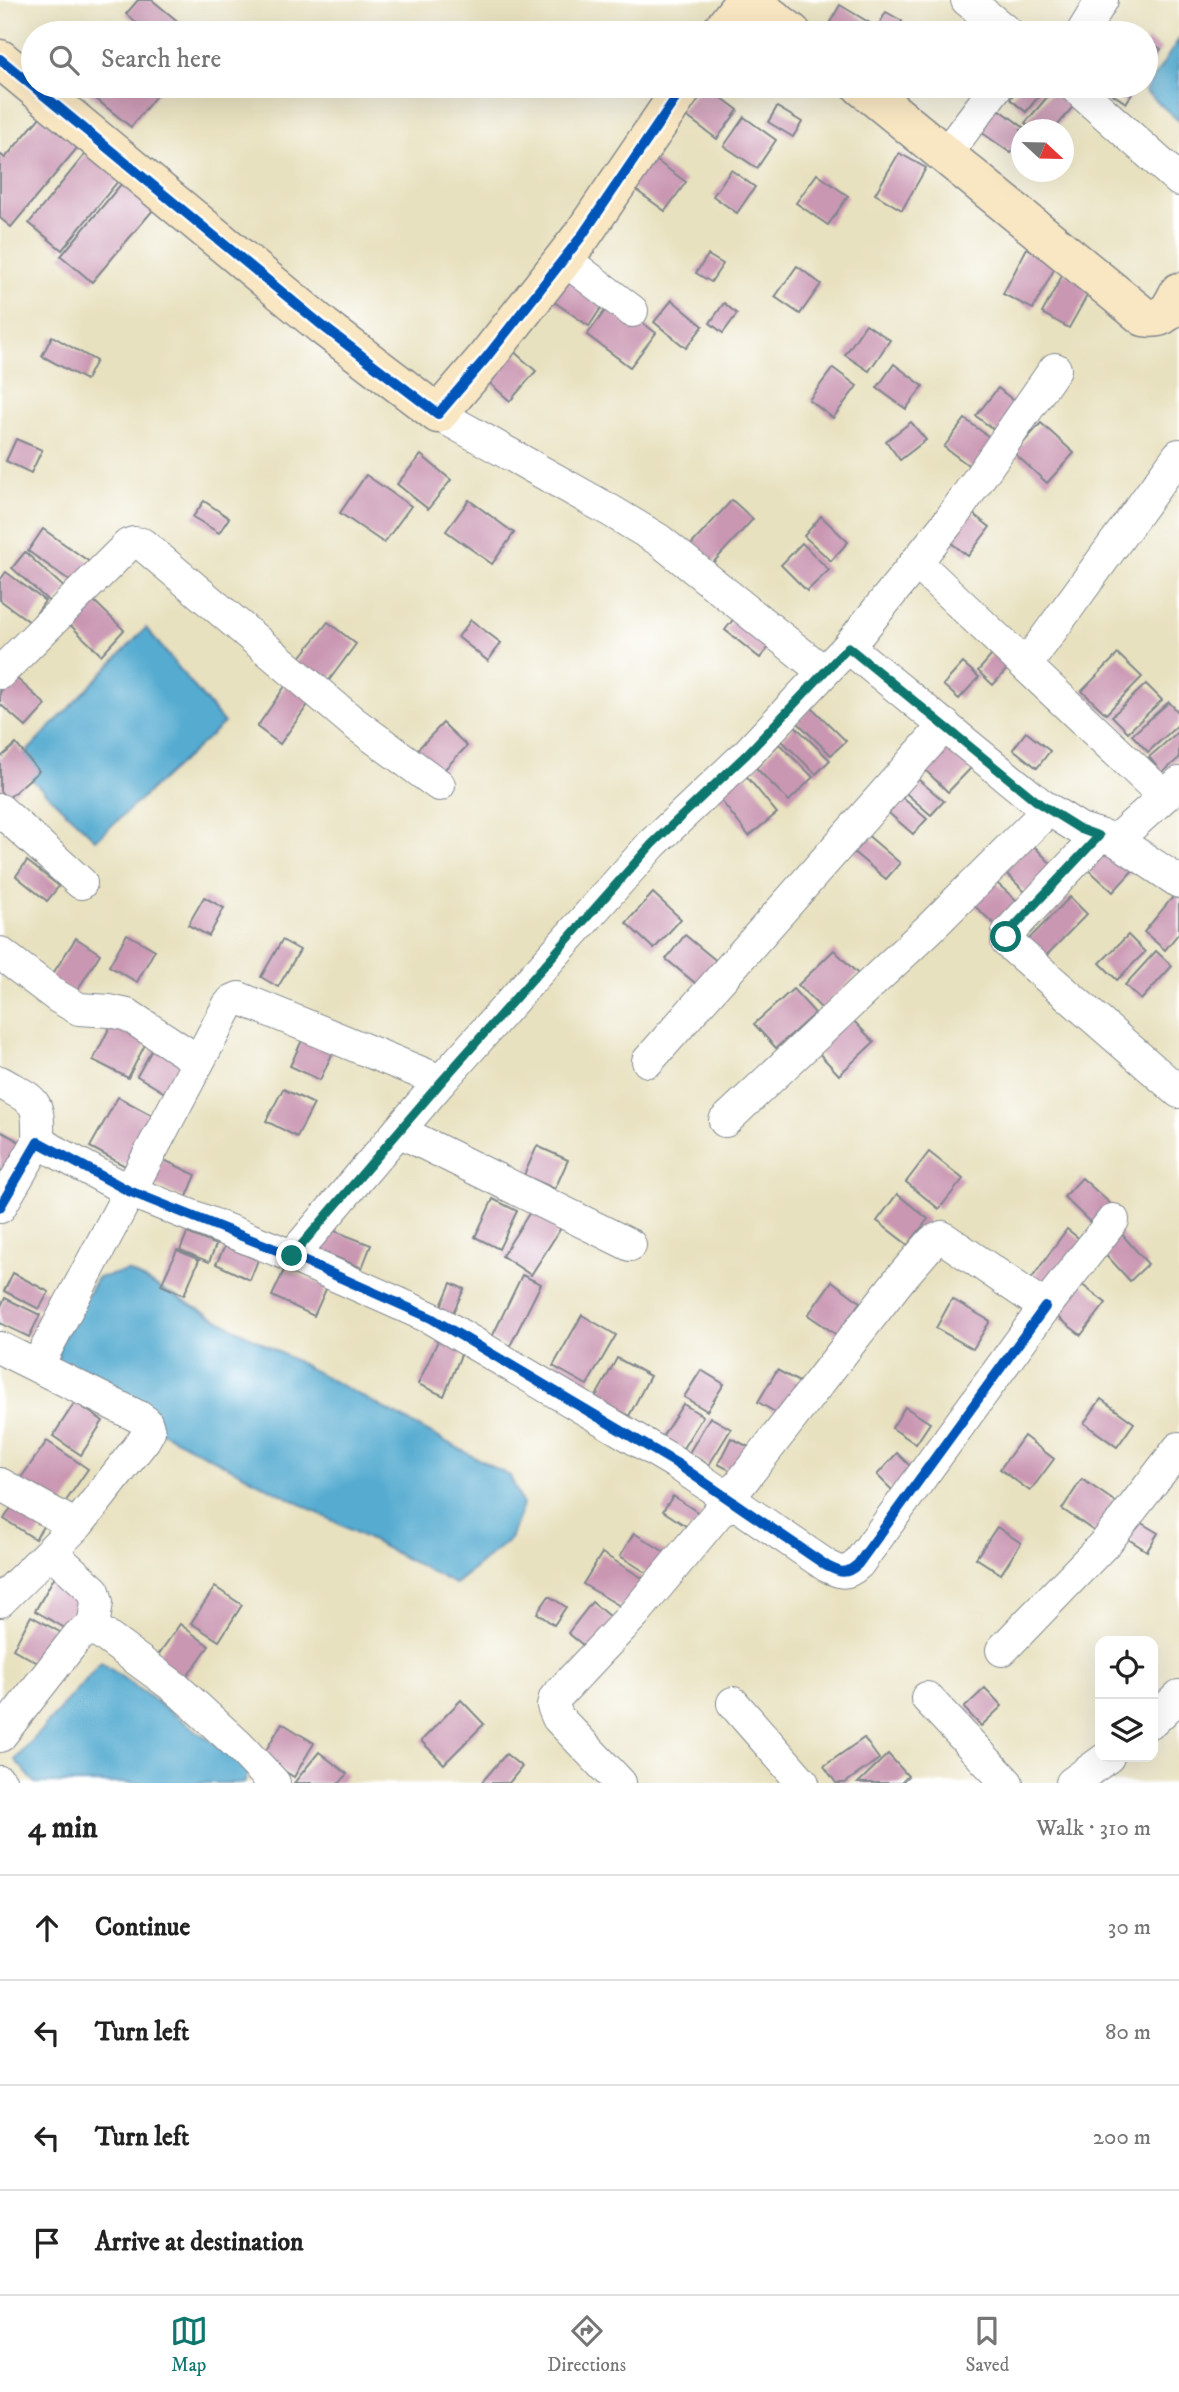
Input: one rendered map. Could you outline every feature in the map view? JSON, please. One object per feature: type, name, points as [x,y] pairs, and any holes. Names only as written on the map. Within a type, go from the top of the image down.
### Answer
[{"type":"street","points":[[730,21],[747,0],[776,21]]},
{"type":"street","points":[[967,0],[993,21]]},
{"type":"street","points":[[1089,21],[1102,0]]},
{"type":"street","points":[[0,59],[21,76]]},
{"type":"street","points":[[47,98],[324,327],[438,414],[659,540],[824,672]]},
{"type":"street","points":[[438,414],[486,358],[581,237],[676,98]]},
{"type":"street","points":[[875,98],[1144,317],[1155,319],[1166,313],[1179,292]]},
{"type":"street","points":[[946,154],[988,98]]},
{"type":"street","points":[[1087,98],[1179,180]]},
{"type":"street","points":[[564,259],[632,312]]},
{"type":"street","points":[[292,1256],[441,1082],[652,844],[747,754],[848,647],[950,520],[1055,369]]},
{"type":"street","points":[[1026,665],[1179,455]]},
{"type":"street","points":[[0,673],[128,545],[134,542],[142,544],[354,723],[439,785]]},
{"type":"street","points":[[916,562],[1026,665],[1172,789],[1107,838],[1008,933],[1007,942],[1179,1092]]},
{"type":"street","points":[[848,647],[1048,810],[1080,829],[1107,838],[1179,882]]},
{"type":"street","points":[[648,1061],[945,725]]},
{"type":"street","points":[[0,810],[82,883]]},
{"type":"street","points":[[725,1121],[930,928],[1048,810]]},
{"type":"street","points":[[0,953],[58,997],[79,1009],[128,1015],[198,1061]]},
{"type":"street","points":[[37,1366],[232,1001],[239,998],[441,1082]]},
{"type":"street","points":[[0,1082],[33,1101],[38,1108],[38,1142],[0,1207]]},
{"type":"street","points":[[399,1131],[629,1245]]},
{"type":"street","points":[[38,1142],[130,1191],[292,1256],[431,1318],[676,1463],[841,1573],[850,1571],[858,1564],[1045,1307],[1113,1220]]},
{"type":"street","points":[[620,1783],[558,1718],[553,1706],[555,1698],[635,1613],[718,1513],[733,1502],[736,1489],[899,1280],[937,1238],[946,1238],[1045,1307]]},
{"type":"street","points":[[0,1348],[139,1417],[146,1423],[149,1431],[76,1526],[0,1601]]},
{"type":"street","points":[[1002,1650],[1107,1541],[1179,1448]]},
{"type":"street","points":[[0,1484],[76,1526]]},
{"type":"street","points":[[0,1736],[78,1636],[93,1627],[97,1602],[94,1591],[51,1552]]},
{"type":"street","points":[[93,1627],[176,1688],[274,1783]]},
{"type":"street","points":[[1158,1716],[1179,1696]]},
{"type":"street","points":[[927,1698],[1007,1783]]},
{"type":"street","points":[[733,1703],[803,1783]]},
{"type":"street","points":[[1072,1783],[1101,1762]]},
{"type":"water","points":[[1179,39],[1179,121],[1153,98],[1158,98],[1158,71]]},
{"type":"water","points":[[146,628],[224,723],[96,840],[15,764]]},
{"type":"water","points":[[128,1271],[510,1476],[523,1505],[510,1539],[455,1584],[55,1377],[60,1343],[97,1278]]},
{"type":"water","points":[[101,1662],[250,1769],[244,1783],[35,1783],[15,1760]]},
{"type":"building","points":[[138,0],[152,0],[177,21],[134,21],[126,14]]},
{"type":"building","points":[[840,5],[867,21],[831,21]]},
{"type":"building","points":[[886,12],[902,21],[881,21]]},
{"type":"building","points":[[95,98],[154,98],[131,127]]},
{"type":"building","points":[[692,98],[722,98],[738,110],[717,139],[681,112]]},
{"type":"building","points":[[1011,98],[1037,98],[1026,112]]},
{"type":"building","points":[[1046,98],[1068,98],[1075,104],[1063,119],[1028,119]]},
{"type":"building","points":[[995,106],[1012,119],[1011,153],[978,130]]},
{"type":"building","points":[[777,107],[802,122],[793,137],[768,122]]},
{"type":"building","points":[[41,116],[78,147],[11,227],[0,218],[0,154],[5,158]]},
{"type":"building","points":[[744,117],[776,140],[757,168],[724,146]]},
{"type":"building","points":[[86,153],[119,180],[62,250],[29,223]]},
{"type":"building","points":[[899,153],[926,168],[902,210],[875,194]]},
{"type":"building","points":[[650,156],[686,182],[665,211],[629,185]]},
{"type":"building","points":[[731,170],[755,187],[737,213],[713,196]]},
{"type":"building","points":[[817,174],[848,196],[828,225],[796,203]]},
{"type":"building","points":[[122,183],[153,210],[92,282],[61,256]]},
{"type":"building","points":[[1027,248],[1057,264],[1033,309],[1003,294]]},
{"type":"building","points":[[708,255],[723,264],[711,282],[696,273]]},
{"type":"building","points":[[797,266],[821,284],[800,314],[775,297]]},
{"type":"building","points":[[1064,272],[1092,287],[1069,328],[1042,313]]},
{"type":"building","points":[[566,275],[605,302],[589,326],[550,299]]},
{"type":"building","points":[[613,300],[656,333],[630,367],[587,335]]},
{"type":"building","points":[[672,300],[703,326],[686,348],[654,322]]},
{"type":"building","points":[[724,303],[737,314],[723,333],[710,323]]},
{"type":"building","points":[[866,324],[890,340],[869,371],[845,355]]},
{"type":"building","points":[[52,336],[96,361],[86,380],[42,356]]},
{"type":"building","points":[[511,349],[536,371],[510,401],[485,379]]},
{"type":"building","points":[[894,364],[923,386],[906,409],[877,388]]},
{"type":"building","points":[[833,368],[857,386],[833,418],[809,400]]},
{"type":"building","points":[[998,388],[1024,409],[1002,436],[976,416]]},
{"type":"building","points":[[965,419],[996,442],[975,470],[944,447]]},
{"type":"building","points":[[911,422],[926,440],[900,460],[886,441]]},
{"type":"building","points":[[1041,423],[1074,453],[1047,483],[1014,453]]},
{"type":"building","points":[[16,439],[42,450],[31,473],[6,461]]},
{"type":"building","points":[[421,455],[451,480],[428,509],[397,484]]},
{"type":"building","points":[[366,475],[411,506],[384,543],[340,513]]},
{"type":"building","points":[[469,500],[514,533],[492,564],[446,531]]},
{"type":"building","points":[[732,500],[753,519],[711,565],[690,546]]},
{"type":"building","points":[[204,501],[229,518],[219,533],[193,517]]},
{"type":"building","points":[[968,510],[990,527],[968,556],[945,538]]},
{"type":"building","points":[[821,516],[848,542],[831,561],[804,536]]},
{"type":"building","points":[[43,529],[91,563],[76,585],[28,551]]},
{"type":"building","points":[[802,543],[829,570],[807,591],[781,565]]},
{"type":"building","points":[[25,552],[67,590],[54,606],[12,568]]},
{"type":"building","points":[[6,572],[45,601],[30,622],[0,600],[0,580]]},
{"type":"building","points":[[90,597],[124,630],[101,655],[67,622]]},
{"type":"building","points":[[740,611],[775,640],[760,658],[725,630]]},
{"type":"building","points":[[471,620],[501,643],[488,661],[458,637]]},
{"type":"building","points":[[328,622],[356,644],[324,687],[295,664]]},
{"type":"building","points":[[999,647],[1014,661],[993,685],[978,671]]},
{"type":"building","points":[[1118,654],[1142,677],[1106,714],[1082,691]]},
{"type":"building","points":[[963,663],[979,677],[959,699],[943,685]]},
{"type":"building","points":[[14,676],[46,705],[26,727],[0,704],[0,692]]},
{"type":"building","points":[[288,682],[312,699],[280,744],[257,727]]},
{"type":"building","points":[[1146,684],[1162,700],[1128,732],[1112,716]]},
{"type":"building","points":[[1169,702],[1179,713],[1179,724],[1148,752],[1132,735]]},
{"type":"building","points":[[811,707],[846,741],[831,755],[797,722]]},
{"type":"building","points":[[443,723],[467,746],[440,774],[416,751]]},
{"type":"building","points":[[795,726],[830,760],[816,774],[781,740]]},
{"type":"building","points":[[1179,731],[1179,758],[1162,773],[1149,757]]},
{"type":"building","points":[[1026,732],[1050,751],[1037,768],[1013,749]]},
{"type":"building","points":[[945,742],[971,768],[948,792],[921,766]]},
{"type":"building","points":[[16,744],[39,771],[7,799],[0,791],[0,758]]},
{"type":"building","points":[[779,744],[813,777],[789,801],[756,768]]},
{"type":"building","points":[[743,772],[777,813],[749,836],[716,794]]},
{"type":"building","points":[[913,775],[944,801],[931,815],[901,789]]},
{"type":"building","points":[[897,793],[927,819],[913,834],[883,808]]},
{"type":"building","points":[[865,833],[900,863],[886,879],[851,850]]},
{"type":"building","points":[[1030,842],[1059,872],[1032,899],[1003,870]]},
{"type":"building","points":[[1112,846],[1135,868],[1113,892],[1089,870]]},
{"type":"building","points":[[27,861],[59,886],[47,901],[16,876]]},
{"type":"building","points":[[990,877],[1024,907],[1003,932],[969,901]]},
{"type":"building","points":[[653,893],[681,919],[654,949],[626,923]]},
{"type":"building","points":[[1176,893],[1179,895],[1179,933],[1165,950],[1144,932]]},
{"type":"building","points":[[204,897],[224,908],[209,936],[188,925]]},
{"type":"building","points":[[1070,897],[1087,914],[1035,967],[1018,950]]},
{"type":"building","points":[[127,934],[155,950],[137,982],[109,966]]},
{"type":"building","points":[[685,935],[719,963],[700,987],[666,959]]},
{"type":"building","points":[[1128,935],[1145,952],[1117,980],[1100,963]]},
{"type":"building","points":[[76,938],[100,954],[75,994],[50,978]]},
{"type":"building","points":[[282,940],[300,950],[278,987],[261,977]]},
{"type":"building","points":[[834,950],[858,974],[822,1009],[798,985]]},
{"type":"building","points":[[1156,951],[1172,966],[1141,1000],[1125,985]]},
{"type":"building","points":[[793,989],[815,1013],[776,1048],[754,1024]]},
{"type":"building","points":[[849,1016],[874,1042],[839,1075],[815,1049]]},
{"type":"building","points":[[115,1017],[150,1035],[128,1078],[93,1060]]},
{"type":"building","points":[[304,1036],[334,1050],[320,1080],[290,1066]]},
{"type":"building","points":[[157,1041],[186,1057],[165,1093],[137,1076]]},
{"type":"building","points":[[283,1089],[314,1104],[297,1137],[266,1121]]},
{"type":"building","points":[[118,1097],[153,1116],[125,1166],[90,1147]]},
{"type":"building","points":[[0,1131],[20,1142],[0,1180]]},
{"type":"building","points":[[537,1146],[568,1160],[555,1189],[524,1175]]},
{"type":"building","points":[[929,1152],[963,1179],[939,1209],[906,1182]]},
{"type":"building","points":[[162,1159],[196,1175],[186,1199],[151,1183]]},
{"type":"building","points":[[1082,1178],[1113,1206],[1094,1226],[1064,1197]]},
{"type":"building","points":[[897,1194],[928,1219],[908,1245],[877,1221]]},
{"type":"building","points":[[493,1199],[517,1211],[499,1249],[475,1237]]},
{"type":"building","points":[[537,1201],[566,1220],[531,1275],[502,1256]]},
{"type":"building","points":[[327,1228],[371,1245],[362,1268],[318,1250]]},
{"type":"building","points":[[1067,1229],[1086,1244],[1046,1299],[1027,1285]]},
{"type":"building","points":[[1119,1231],[1148,1264],[1130,1281],[1100,1248]]},
{"type":"building","points":[[187,1233],[216,1245],[209,1262],[180,1250]]},
{"type":"building","points":[[225,1246],[258,1260],[250,1280],[216,1264]]},
{"type":"building","points":[[177,1250],[199,1260],[184,1295],[161,1285]]},
{"type":"building","points":[[285,1268],[327,1287],[314,1316],[272,1296]]},
{"type":"building","points":[[13,1273],[49,1292],[39,1309],[4,1291]]},
{"type":"building","points":[[522,1275],[541,1284],[509,1348],[491,1339]]},
{"type":"building","points":[[832,1281],[860,1302],[837,1335],[808,1315]]},
{"type":"building","points":[[1077,1281],[1106,1303],[1081,1335],[1052,1313]]},
{"type":"building","points":[[451,1283],[464,1289],[450,1319],[438,1313]]},
{"type":"building","points":[[5,1298],[40,1315],[29,1337],[0,1323],[0,1308]]},
{"type":"building","points":[[952,1299],[990,1321],[973,1349],[936,1328]]},
{"type":"building","points":[[582,1315],[616,1335],[587,1385],[553,1366]]},
{"type":"building","points":[[441,1334],[465,1345],[444,1396],[418,1384]]},
{"type":"building","points":[[617,1358],[650,1376],[629,1416],[595,1398]]},
{"type":"building","points":[[701,1370],[724,1384],[707,1411],[684,1397]]},
{"type":"building","points":[[777,1370],[799,1382],[780,1415],[758,1402]]},
{"type":"building","points":[[1101,1399],[1134,1423],[1117,1447],[1084,1423]]},
{"type":"building","points":[[75,1402],[103,1421],[81,1455],[53,1436]]},
{"type":"building","points":[[683,1404],[703,1416],[680,1453],[660,1440]]},
{"type":"building","points":[[905,1407],[930,1423],[916,1444],[892,1428]]},
{"type":"building","points":[[710,1417],[731,1429],[709,1465],[689,1453]]},
{"type":"building","points":[[1024,1436],[1054,1459],[1030,1491],[1000,1469]]},
{"type":"building","points":[[731,1438],[753,1449],[739,1475],[718,1464]]},
{"type":"building","points":[[47,1441],[88,1469],[59,1511],[18,1482]]},
{"type":"building","points":[[897,1453],[913,1469],[893,1491],[877,1475]]},
{"type":"building","points":[[1082,1479],[1117,1503],[1097,1533],[1062,1509]]},
{"type":"building","points":[[673,1496],[702,1515],[692,1530],[663,1511]]},
{"type":"building","points":[[18,1497],[49,1517],[35,1539],[4,1519]]},
{"type":"building","points":[[1133,1518],[1158,1533],[1147,1551],[1122,1535]]},
{"type":"building","points":[[997,1527],[1021,1543],[1001,1574],[976,1558]]},
{"type":"building","points":[[634,1533],[668,1554],[653,1577],[620,1556]]},
{"type":"building","points":[[602,1553],[644,1579],[625,1609],[583,1584]]},
{"type":"building","points":[[55,1576],[92,1597],[72,1632],[35,1611]]},
{"type":"building","points":[[215,1587],[242,1605],[219,1641],[191,1623]]},
{"type":"building","points":[[549,1596],[566,1607],[554,1625],[537,1613]]},
{"type":"building","points":[[592,1602],[616,1622],[592,1652],[568,1633]]},
{"type":"building","points":[[31,1616],[65,1635],[47,1668],[13,1649]]},
{"type":"building","points":[[180,1624],[209,1646],[183,1682],[154,1661]]},
{"type":"building","points":[[985,1688],[1002,1706],[981,1726],[964,1708]]},
{"type":"building","points":[[461,1700],[484,1724],[444,1764],[421,1741]]},
{"type":"building","points":[[282,1723],[314,1743],[294,1777],[262,1757]]},
{"type":"building","points":[[864,1738],[879,1759],[845,1783],[836,1783],[824,1766]]},
{"type":"building","points":[[319,1752],[347,1774],[340,1783],[294,1783]]},
{"type":"building","points":[[506,1754],[522,1767],[509,1783],[481,1783]]},
{"type":"building","points":[[888,1754],[908,1776],[901,1783],[858,1783]]},
{"type":"cycle path","points":[[0,59],[21,76]]},
{"type":"cycle path","points":[[47,98],[324,327],[438,414],[486,358],[581,237],[676,98]]},
{"type":"cycle path","points":[[0,1207],[38,1142],[129,1191],[292,1256],[431,1318],[676,1463],[827,1566],[843,1572],[858,1564],[1045,1307]]},
{"type":"route","points":[[292,1256],[441,1082],[652,844],[747,754],[848,647],[1040,804],[1080,829],[1099,836],[1006,937]]}]
